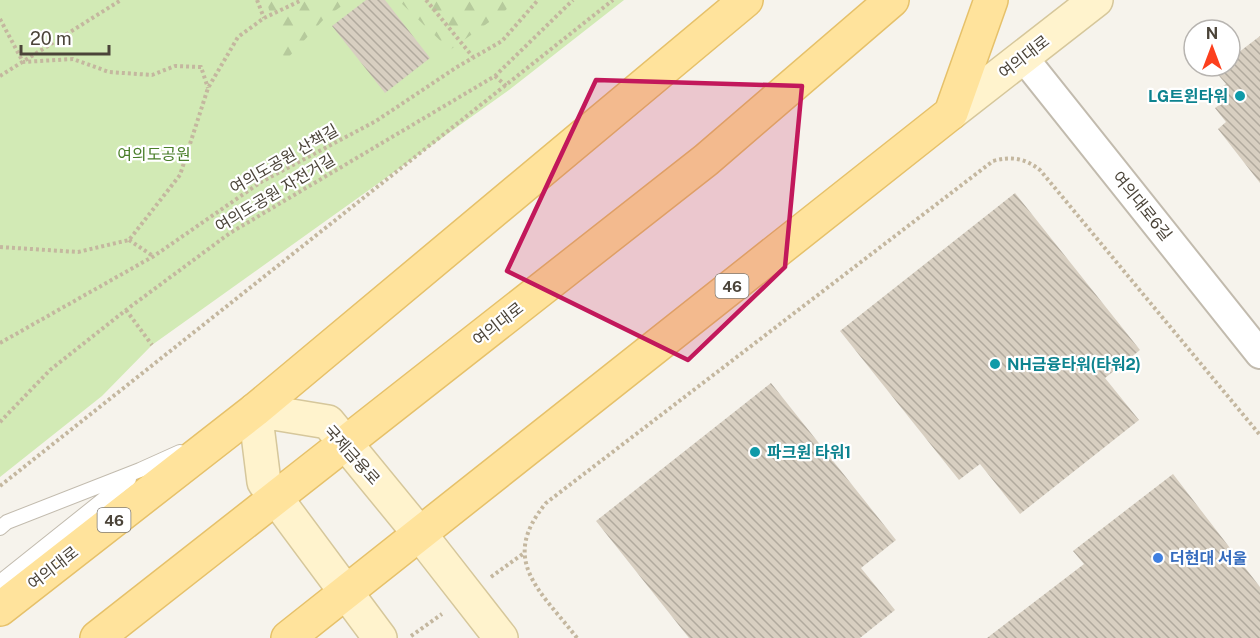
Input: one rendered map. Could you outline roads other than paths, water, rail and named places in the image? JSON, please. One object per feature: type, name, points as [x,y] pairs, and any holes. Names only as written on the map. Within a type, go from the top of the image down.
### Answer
[{"type":"main road","name":"여의대로","points":[[0,609],[255,410],[746,0]]},
{"type":"main road","name":"여의대로","points":[[97,638],[706,160],[892,0]]},
{"type":"main road","points":[[951,113],[991,0]]},
{"type":"main road","name":"여의대로","points":[[288,638],[951,113]]},
{"type":"street","name":"여의대로","points":[[951,113],[1096,0]]},
{"type":"street","name":"여의대로6길","points":[[1023,57],[1260,354]]},
{"type":"street","name":"국제금융로","points":[[255,410],[328,422],[501,638]]},
{"type":"street","points":[[255,410],[264,482],[380,638]]},
{"type":"lane","points":[[0,528],[7,522],[140,470],[228,431]]},
{"type":"lane","points":[[0,582],[140,470]]},
{"type":"place","name":"LG트윈타워","points":[[1240,96]]},
{"type":"place","name":"NH금융타워(타워2)","points":[[995,364]]},
{"type":"place","name":"파크원 타워1","points":[[755,452]]},
{"type":"place","name":"더현대 서울","points":[[1158,558]]},
{"type":"park label","name":"여의도공원","points":[[154,154]]}]
